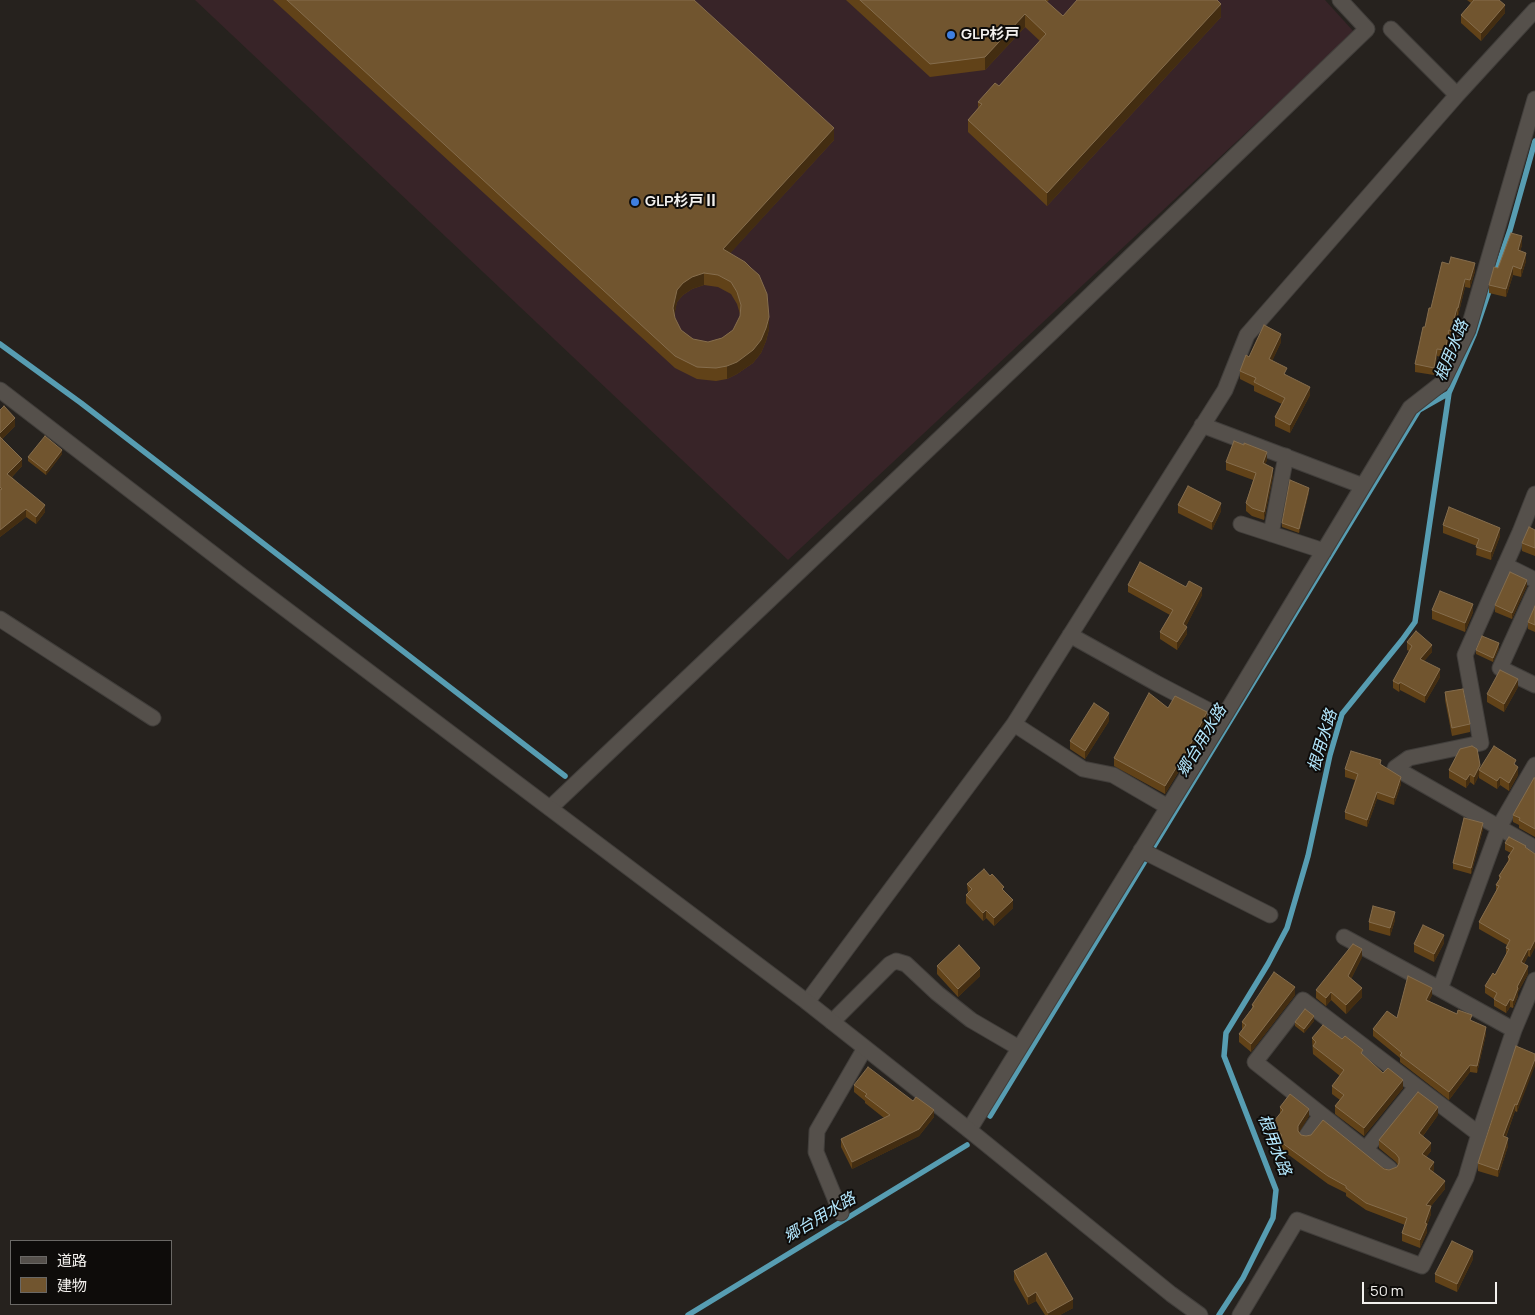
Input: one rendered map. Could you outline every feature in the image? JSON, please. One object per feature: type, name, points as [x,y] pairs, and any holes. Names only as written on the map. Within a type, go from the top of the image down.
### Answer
[{"type":"street","points":[[550,808],[1051,333],[1368,29],[1340,0]]},
{"type":"street","points":[[806,1002],[1014,724],[1224,390],[1247,335],[1457,95],[1535,10]]},
{"type":"street","points":[[1391,29],[1457,95]]},
{"type":"street","points":[[970,1130],[1019,1048],[1146,853],[1168,807],[1410,408],[1442,382],[1468,330],[1535,99]]},
{"type":"street","points":[[0,390],[243,577],[832,1022],[970,1130],[1171,1294],[1200,1315]]},
{"type":"street","points":[[1202,424],[1363,486]]},
{"type":"street","points":[[1272,534],[1286,456]]},
{"type":"street","points":[[1535,494],[1465,655],[1481,743],[1409,758],[1395,768],[1535,848]]},
{"type":"street","points":[[1241,524],[1324,551]]},
{"type":"street","points":[[1505,566],[1535,580]]},
{"type":"street","points":[[1535,590],[1500,668],[1535,685]]},
{"type":"street","points":[[0,619],[154,718]]},
{"type":"street","points":[[1070,636],[1223,718]]},
{"type":"street","points":[[1014,724],[1083,769],[1113,775],[1168,807]]},
{"type":"street","points":[[1440,989],[1499,827],[1535,765]]},
{"type":"street","points":[[1146,853],[1270,915]]},
{"type":"street","points":[[1344,937],[1514,1030]]},
{"type":"street","points":[[832,1022],[890,964],[896,961],[906,964],[937,993],[972,1020],[1019,1048]]},
{"type":"street","points":[[1240,1315],[1297,1220],[1422,1266],[1466,1178],[1514,1030],[1535,980]]},
{"type":"street","points":[[1390,1169],[1255,1062],[1303,1000],[1479,1134]]},
{"type":"street","points":[[841,1212],[816,1152],[817,1131],[865,1048]]},
{"type":"street","points":[[1365,1150],[1416,1087]]},
{"type":"street","points":[[1307,1135],[1321,1115]]},
{"type":"shaded area","points":[[195,0],[1325,0],[1354,32],[788,560]]},
{"type":"building","name":"GLP杉戸Ⅱ","points":[[287,0],[694,0],[834,128],[723,249],[745,262],[759,275],[767,294],[769,317],[761,340],[753,350],[737,362],[727,366],[716,368],[697,367],[675,356]],"holes":[[[704,273],[718,275],[731,282],[737,292],[741,305],[740,316],[733,330],[722,338],[708,342],[693,339],[681,330],[675,318],[673,308],[677,290],[692,277]]]},
{"type":"building","points":[[860,0],[1045,0],[1063,16],[1077,0],[1217,0],[1221,4],[1047,193],[968,120],[982,104],[978,102],[995,83],[999,86],[1046,34],[1025,14],[985,57],[930,64]]},
{"type":"building","points":[[1474,0],[1499,0],[1505,5],[1481,33],[1461,15]]},
{"type":"building","points":[[1511,233],[1522,236],[1518,250],[1526,253],[1521,269],[1513,266],[1506,289],[1489,285],[1494,267],[1498,268]]},
{"type":"building","points":[[1451,257],[1475,263],[1470,280],[1465,279],[1446,346],[1444,350],[1437,349],[1434,368],[1415,364],[1423,327],[1425,327],[1429,308],[1431,308],[1442,262],[1449,264]]},
{"type":"building","points":[[1264,325],[1281,334],[1269,359],[1287,368],[1284,374],[1310,387],[1290,425],[1275,417],[1285,398],[1254,382],[1256,378],[1240,371],[1246,355],[1249,357]]},
{"type":"building","points":[[4,406],[15,418],[0,433],[0,410]]},
{"type":"building","points":[[45,436],[62,450],[46,471],[28,457]]},
{"type":"building","points":[[0,437],[22,459],[7,474],[45,505],[36,517],[26,509],[0,530],[0,490],[2,489],[0,487]]},
{"type":"building","points":[[1234,441],[1267,452],[1263,463],[1273,468],[1264,512],[1252,508],[1246,503],[1256,473],[1226,462]]},
{"type":"building","points":[[1290,480],[1309,488],[1299,529],[1282,523]]},
{"type":"building","points":[[1188,486],[1221,503],[1212,522],[1178,505]]},
{"type":"building","points":[[1449,507],[1500,528],[1491,552],[1476,547],[1479,539],[1443,525]]},
{"type":"building","points":[[1529,527],[1535,530],[1535,548],[1522,543]]},
{"type":"building","points":[[1140,562],[1186,587],[1189,581],[1202,588],[1183,624],[1187,627],[1177,642],[1160,632],[1173,610],[1128,585]]},
{"type":"building","points":[[1510,572],[1527,580],[1512,613],[1495,605]]},
{"type":"building","points":[[1440,591],[1473,604],[1465,623],[1432,610]]},
{"type":"building","points":[[1535,606],[1535,625],[1528,622]]},
{"type":"building","points":[[1416,631],[1432,645],[1420,659],[1440,669],[1425,696],[1400,682],[1399,684],[1393,681],[1412,646],[1407,642]]},
{"type":"building","points":[[1482,636],[1499,643],[1493,658],[1476,650]]},
{"type":"building","points":[[1500,670],[1518,679],[1504,704],[1487,694]]},
{"type":"building","points":[[1463,689],[1470,724],[1452,728],[1445,692]]},
{"type":"building","points":[[1149,693],[1168,708],[1175,696],[1207,712],[1190,745],[1165,786],[1114,758]]},
{"type":"building","points":[[1094,703],[1109,713],[1085,751],[1070,741]]},
{"type":"building","points":[[1472,746],[1477,749],[1480,765],[1474,777],[1470,774],[1466,780],[1449,770],[1460,749]]},
{"type":"building","points":[[1494,746],[1516,760],[1514,764],[1518,767],[1509,783],[1500,777],[1497,781],[1479,770]]},
{"type":"building","points":[[1351,751],[1381,760],[1380,764],[1401,777],[1394,798],[1377,792],[1367,820],[1345,812],[1358,774],[1345,769]]},
{"type":"building","points":[[1535,778],[1535,829],[1513,815]]},
{"type":"building","points":[[1464,818],[1483,823],[1471,868],[1453,863]]},
{"type":"building","points":[[1509,837],[1526,846],[1535,854],[1535,940],[1521,962],[1528,966],[1517,987],[1513,1001],[1510,999],[1506,1006],[1494,999],[1497,993],[1485,986],[1493,973],[1495,975],[1509,949],[1506,948],[1510,940],[1479,922],[1499,886],[1496,885],[1501,877],[1499,876],[1510,859],[1508,857],[1514,848],[1505,843]]},
{"type":"building","points":[[984,869],[990,876],[992,874],[1004,887],[1002,889],[1013,900],[994,918],[986,910],[983,913],[966,895],[972,889],[967,884]]},
{"type":"building","points":[[1373,906],[1395,912],[1390,928],[1369,922]]},
{"type":"building","points":[[1423,925],[1444,935],[1434,954],[1414,944]]},
{"type":"building","points":[[1353,944],[1362,949],[1348,976],[1362,988],[1346,1005],[1331,992],[1326,998],[1316,990]]},
{"type":"building","points":[[959,945],[980,968],[958,989],[937,966]]},
{"type":"building","points":[[1274,972],[1295,987],[1251,1044],[1239,1034],[1246,1025],[1242,1022]]},
{"type":"building","points":[[1408,976],[1432,988],[1426,1000],[1457,1014],[1458,1010],[1472,1015],[1470,1020],[1486,1027],[1477,1066],[1470,1065],[1449,1092],[1400,1055],[1402,1053],[1373,1029],[1387,1011],[1397,1018]]},
{"type":"building","points":[[1305,1009],[1314,1016],[1304,1029],[1295,1022]]},
{"type":"building","points":[[1323,1025],[1342,1039],[1345,1036],[1363,1050],[1361,1053],[1383,1073],[1388,1068],[1403,1080],[1364,1128],[1335,1106],[1344,1095],[1332,1086],[1344,1070],[1313,1046],[1316,1042],[1312,1038]]},
{"type":"building","points":[[1516,1046],[1535,1054],[1535,1059],[1503,1136],[1508,1138],[1498,1170],[1478,1163]]},
{"type":"building","points":[[868,1067],[913,1101],[916,1097],[934,1110],[919,1129],[852,1162],[841,1139],[890,1115],[854,1085]]},
{"type":"building","points":[[1418,1092],[1438,1107],[1419,1133],[1431,1143],[1422,1154],[1434,1162],[1429,1169],[1445,1181],[1426,1205],[1431,1206],[1425,1223],[1427,1224],[1420,1240],[1402,1233],[1407,1218],[1366,1203],[1346,1188],[1346,1186],[1328,1176],[1278,1140],[1282,1135],[1270,1126],[1283,1110],[1280,1107],[1290,1094],[1309,1109],[1298,1126],[1298,1131],[1301,1135],[1311,1135],[1323,1120],[1384,1169],[1389,1170],[1397,1167],[1399,1158],[1379,1140]]},
{"type":"building","points":[[1452,1241],[1473,1251],[1457,1284],[1435,1274]]},
{"type":"building","points":[[1046,1253],[1073,1299],[1048,1313],[1036,1292],[1028,1297],[1014,1271]]},
{"type":"waterway","name":"根用水路","points":[[1495,274],[1510,230],[1535,141]]},
{"type":"waterway","name":"根用水路","points":[[1219,1315],[1243,1278],[1273,1218],[1276,1190],[1224,1056],[1226,1033],[1268,964],[1287,928],[1308,856],[1330,755],[1342,714],[1415,622],[1449,393],[1474,335],[1491,285]]},
{"type":"waterway","points":[[0,344],[81,403],[565,776]]},
{"type":"waterway","name":"郷台用水路","points":[[990,1116],[1419,410],[1449,393]]},
{"type":"waterway","name":"郷台用水路","points":[[688,1315],[967,1145]]},
{"type":"place","name":"GLP杉戸","points":[[951,35]]},
{"type":"place","name":"GLP杉戸Ⅱ","points":[[635,202]]}]
